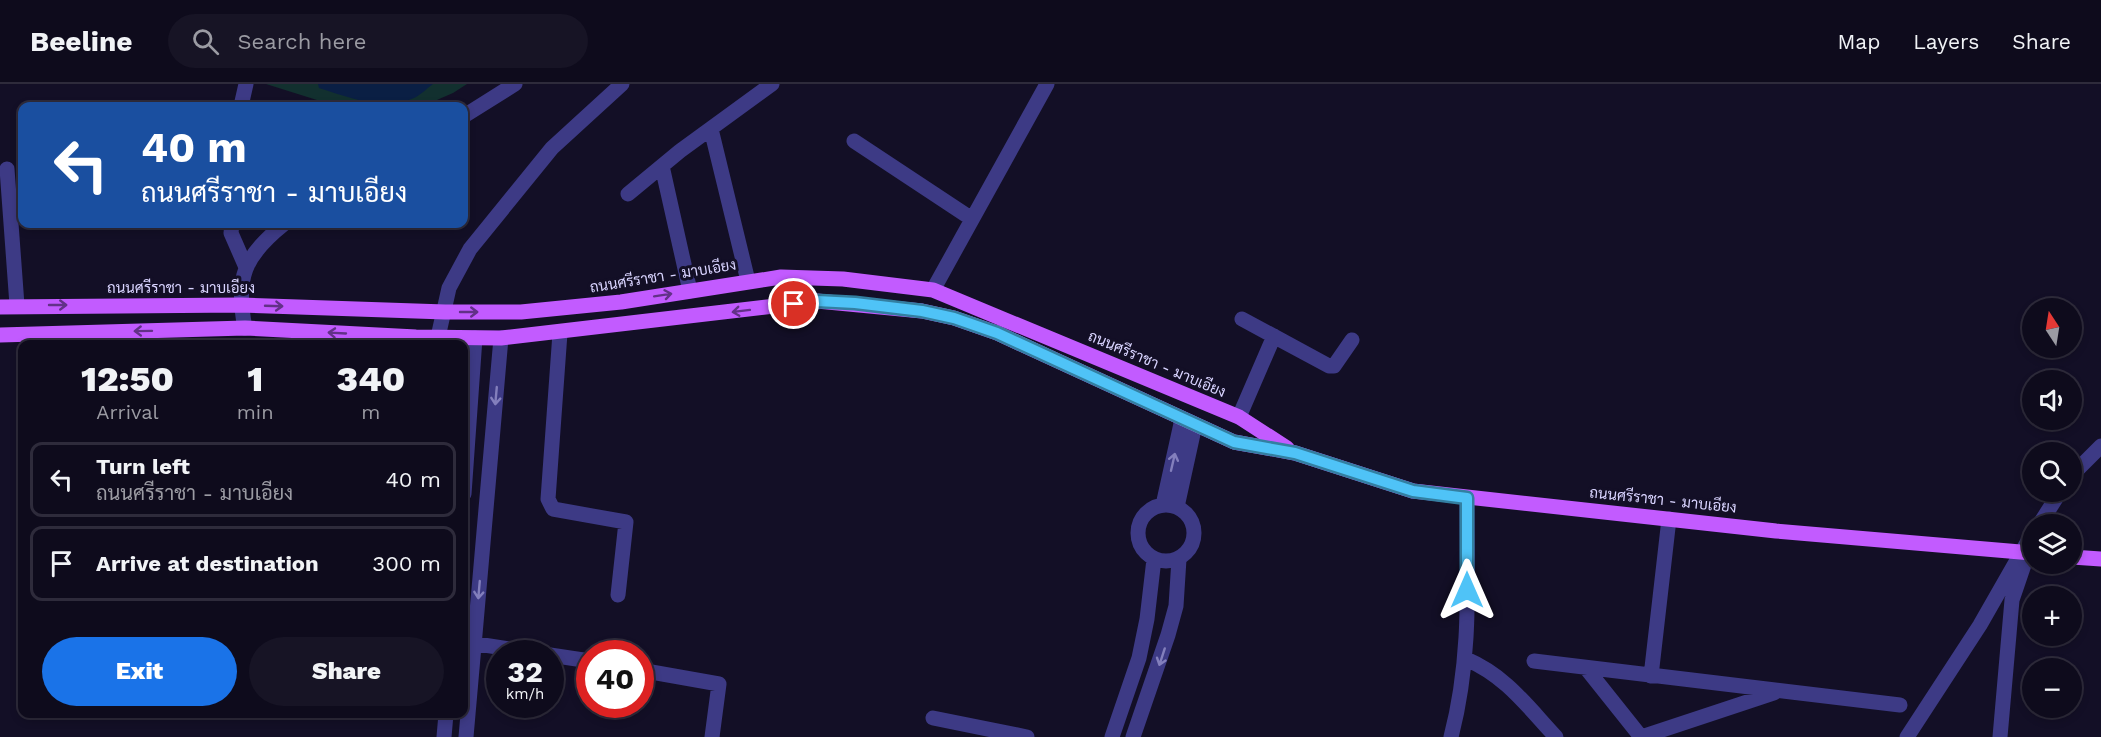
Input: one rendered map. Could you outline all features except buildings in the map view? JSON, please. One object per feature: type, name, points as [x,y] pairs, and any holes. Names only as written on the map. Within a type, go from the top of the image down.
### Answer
[{"type":"main road","name":"ถนนศรีราชา - มาบเอียง","points":[[0,307],[241,305],[445,312],[564,310],[748,281],[815,277],[933,290],[1239,417],[1295,453]]},
{"type":"main road","name":"ถนนศรีราชา - มาบเอียง","points":[[0,334],[245,328],[475,339],[560,333],[817,301],[922,311],[954,318],[997,333],[1234,442],[1295,453],[1413,491],[1669,519],[2022,553]]},
{"type":"main road","points":[[1189,422],[1196,401]]},
{"type":"main road","points":[[2082,558],[2101,560]]},
{"type":"street","points":[[242,102],[246,84]]},
{"type":"street","points":[[468,113],[515,84]]},
{"type":"street","points":[[438,337],[449,288],[470,249],[552,148],[622,84]]},
{"type":"street","points":[[628,194],[772,84]]},
{"type":"street","points":[[933,290],[1047,84]]},
{"type":"street","points":[[711,129],[748,281]]},
{"type":"street","points":[[854,141],[972,219]]},
{"type":"street","points":[[662,166],[690,291]]},
{"type":"street","points":[[10,169],[17,306]]},
{"type":"street","points":[[232,228],[231,233],[245,266],[241,305],[245,328]]},
{"type":"street","points":[[245,266],[280,228]]},
{"type":"street","points":[[1242,319],[1332,367],[1352,340]]},
{"type":"street","points":[[560,333],[548,499],[553,509],[563,512],[626,522],[618,596]]},
{"type":"street","points":[[1239,417],[1274,336]]},
{"type":"street","points":[[468,674],[469,642],[501,338]]},
{"type":"street","points":[[468,438],[475,339]]},
{"type":"street","points":[[1170,506],[1189,422]]},
{"type":"street","points":[[2082,466],[2101,446]]},
{"type":"street","points":[[1451,737],[1462,695],[1466,659],[1467,498]]},
{"type":"street","points":[[1170,506],[1186,513],[1194,528],[1192,546],[1179,559],[1170,561],[1154,559],[1141,548],[1137,531],[1144,515],[1170,506]]},
{"type":"street","points":[[1651,676],[1669,519]]},
{"type":"street","points":[[1112,737],[1139,658],[1147,620],[1154,559]]},
{"type":"street","points":[[1133,737],[1176,606],[1179,559]]},
{"type":"street","points":[[1907,737],[2022,561]]},
{"type":"street","points":[[2000,737],[2012,600],[2022,569]]},
{"type":"street","points":[[1147,620],[1171,623]]},
{"type":"street","points":[[469,642],[486,645]]},
{"type":"street","points":[[1466,659],[1490,669],[1501,678],[1556,737]]},
{"type":"street","points":[[1534,661],[1900,705]]},
{"type":"street","points":[[1586,668],[1641,737],[1781,691]]},
{"type":"street","points":[[654,672],[719,684],[712,737]]},
{"type":"street","points":[[444,737],[446,718]]},
{"type":"street","points":[[466,737],[467,718]]},
{"type":"street","points":[[933,718],[1027,737]]},
{"type":"green space","points":[[266,84],[467,84],[432,102],[323,102]]},
{"type":"water","points":[[318,84],[433,84],[414,98],[403,102],[366,102],[319,88]]},
{"type":"route","points":[[794,304],[817,301],[855,303],[922,311],[954,318],[997,333],[1234,442],[1295,453],[1413,491],[1467,498],[1467,590]]}]
